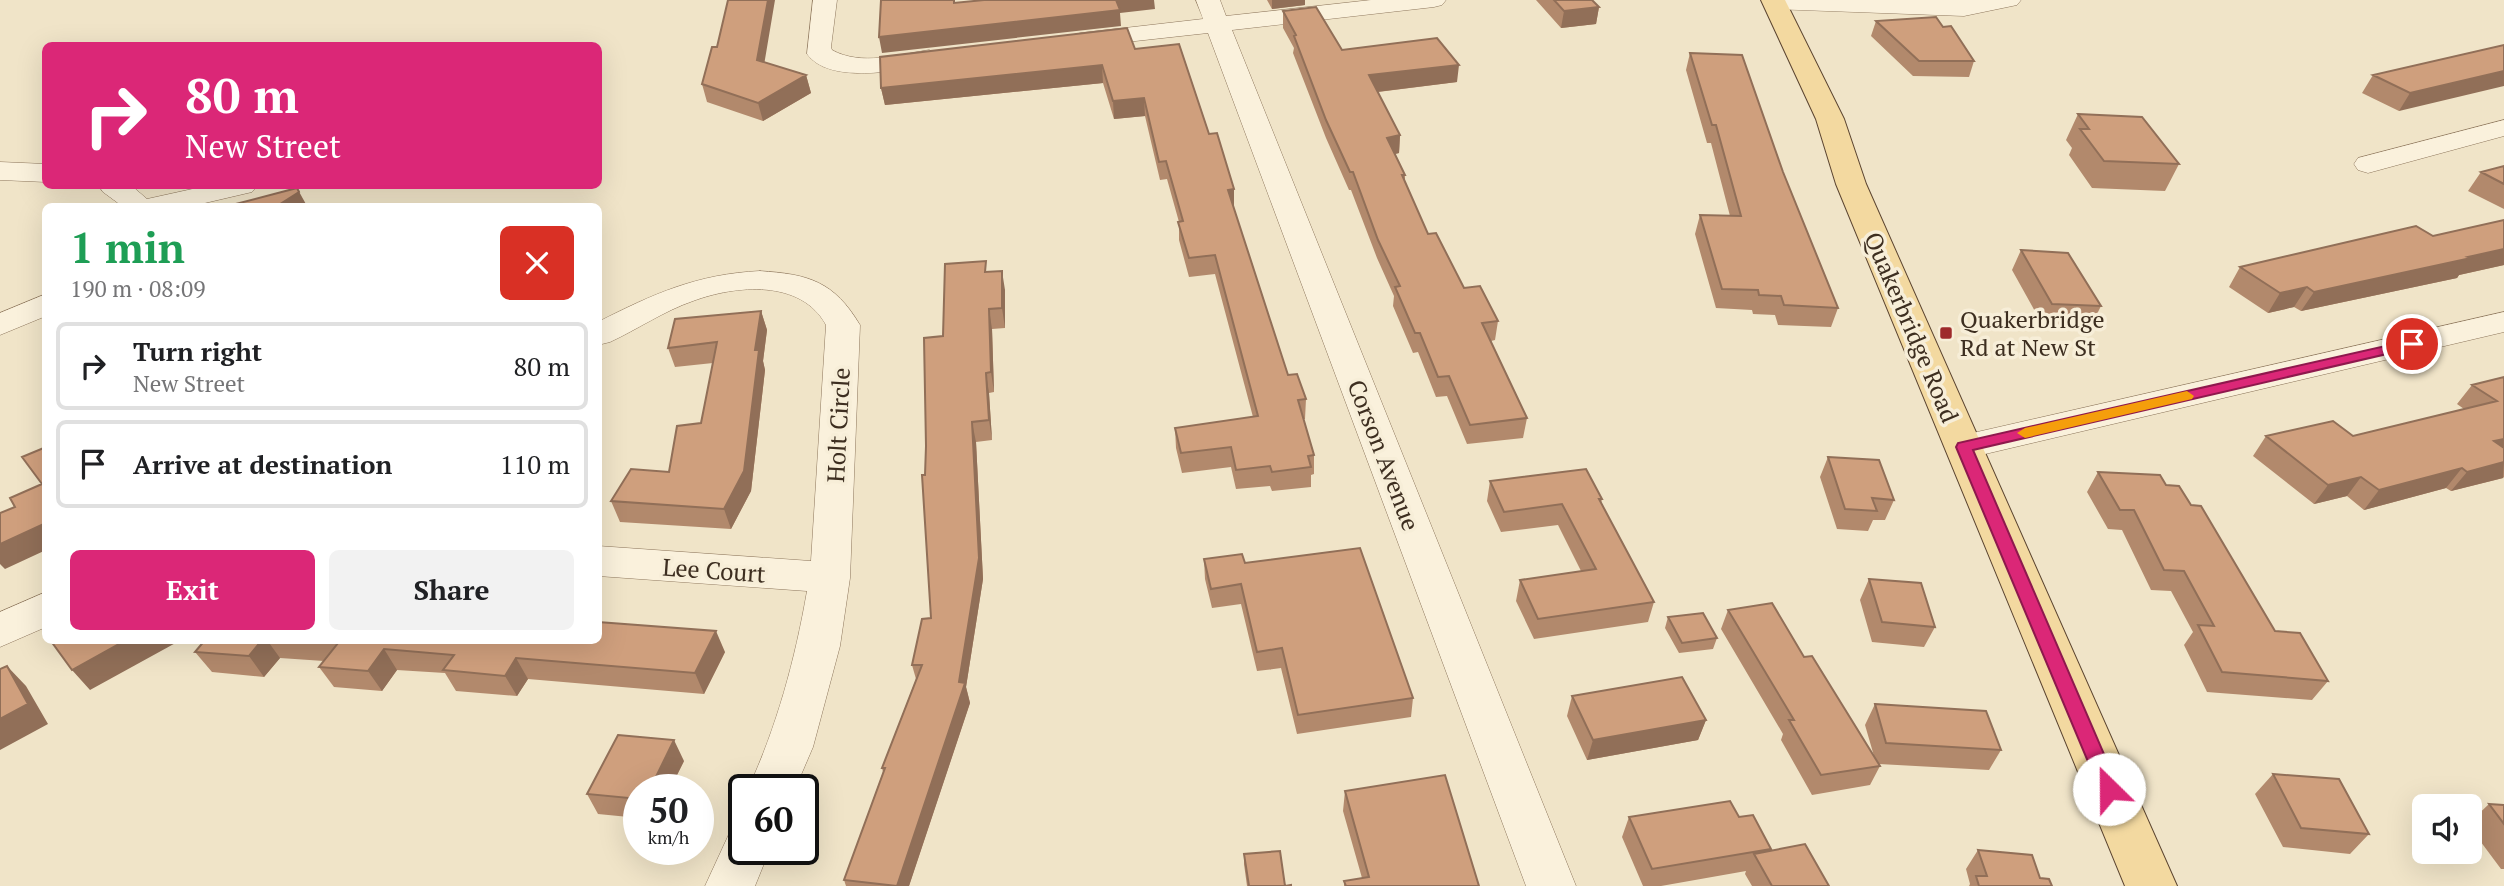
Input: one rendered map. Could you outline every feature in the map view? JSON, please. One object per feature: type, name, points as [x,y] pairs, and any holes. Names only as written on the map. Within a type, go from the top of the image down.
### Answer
[{"type":"main road","name":"Quakerbridge Road","points":[[1773,1],[1830,120],[1852,184],[2151,886]]},
{"type":"street","points":[[825,0],[819,47],[820,54],[830,61],[862,66],[958,54]]},
{"type":"street","points":[[1054,43],[1213,12],[1434,0]]},
{"type":"street","points":[[1773,1],[1964,9],[2009,0]]},
{"type":"street","name":"Corson Avenue","points":[[1213,12],[1551,886]]},
{"type":"street","points":[[2368,164],[2498,135]]},
{"type":"street","points":[[0,171],[42,173]]},
{"type":"street","points":[[118,189],[134,203]]},
{"type":"street","points":[[169,203],[229,189]]},
{"type":"street","name":"Holt Circle","points":[[602,333],[679,295],[736,282],[792,285],[817,294],[833,307],[843,325],[830,578],[819,646],[790,747],[778,774]]},
{"type":"street","points":[[0,324],[42,306]]},
{"type":"street","points":[[1964,447],[2504,323]]},
{"type":"street","name":"Lee Court","points":[[602,561],[830,578]]},
{"type":"street","points":[[0,631],[42,610]]},
{"type":"street","points":[[730,886],[739,865]]},
{"type":"building","points":[[728,0],[768,0],[757,60],[806,75],[758,103],[702,84],[712,47],[717,47]]},
{"type":"building","points":[[881,0],[954,0],[954,3],[984,0],[1116,0],[1120,10],[879,37]]},
{"type":"building","points":[[1554,0],[1592,0],[1599,7],[1564,11]]},
{"type":"building","points":[[1316,7],[1342,50],[1437,38],[1459,65],[1369,75],[1400,135],[1387,138],[1428,234],[1436,233],[1464,288],[1480,286],[1498,321],[1482,323],[1527,418],[1470,425],[1449,376],[1438,377],[1420,333],[1415,333],[1395,287],[1400,286],[1378,240],[1353,172],[1350,172],[1326,120],[1294,36],[1296,35],[1283,11]]},
{"type":"building","points":[[1936,17],[1943,27],[1951,26],[1974,61],[1919,61],[1876,21]]},
{"type":"building","points":[[1127,28],[1135,49],[1179,44],[1209,134],[1217,133],[1234,189],[1228,190],[1288,375],[1297,374],[1306,399],[1298,400],[1314,455],[1308,456],[1311,467],[1272,472],[1270,466],[1236,470],[1231,447],[1181,453],[1175,428],[1258,416],[1215,255],[1189,258],[1178,222],[1183,221],[1166,161],[1159,162],[1144,98],[1113,101],[1102,65],[881,88],[880,57]]},
{"type":"building","points":[[2504,45],[2504,71],[2410,93],[2373,75]]},
{"type":"building","points":[[1690,53],[1742,55],[1783,172],[1838,308],[1784,305],[1781,296],[1759,295],[1758,290],[1722,289],[1700,215],[1741,216],[1716,125],[1712,125]]},
{"type":"building","points":[[2078,114],[2142,117],[2179,164],[2104,161],[2080,129],[2089,129]]},
{"type":"building","points":[[2504,166],[2504,184],[2481,172]]},
{"type":"building","points":[[293,189],[299,192],[282,203],[240,203]]},
{"type":"building","points":[[2504,220],[2504,249],[2314,292],[2307,287],[2280,293],[2240,267],[2416,226],[2433,236]]},
{"type":"building","points":[[2021,250],[2068,253],[2101,306],[2052,304]]},
{"type":"building","points":[[986,261],[985,272],[1002,271],[1002,308],[989,309],[991,372],[986,373],[989,420],[972,422],[979,558],[959,682],[965,683],[897,886],[844,880],[885,768],[882,768],[922,665],[912,665],[922,619],[931,618],[922,475],[925,475],[926,446],[924,338],[943,336],[945,264]]},
{"type":"building","points":[[761,311],[755,350],[759,350],[744,471],[724,509],[611,501],[631,469],[669,472],[677,426],[701,423],[717,342],[668,348],[675,319]]},
{"type":"building","points":[[2504,377],[2504,439],[2494,441],[2504,448],[2504,462],[2467,472],[2462,468],[2379,490],[2361,477],[2328,485],[2266,436],[2333,421],[2353,436],[2497,401],[2472,385]]},
{"type":"building","points":[[42,449],[42,484],[22,457]]},
{"type":"building","points":[[1828,457],[1879,460],[1894,500],[1872,498],[1877,511],[1845,509]]},
{"type":"building","points":[[1586,469],[1654,602],[1538,619],[1520,580],[1596,569],[1562,504],[1504,512],[1490,481]]},
{"type":"building","points":[[2098,472],[2160,475],[2166,485],[2179,486],[2191,505],[2201,506],[2275,631],[2300,633],[2328,681],[2222,672],[2198,625],[2214,626],[2184,571],[2164,570],[2134,510],[2120,510]]},
{"type":"building","points":[[42,484],[42,525],[0,544],[0,513],[15,507],[10,498]]},
{"type":"building","points":[[1360,548],[1413,698],[1298,715],[1282,648],[1257,652],[1241,584],[1211,589],[1204,559],[1242,554],[1245,563]]},
{"type":"building","points":[[1869,579],[1921,583],[1935,627],[1882,622]]},
{"type":"building","points":[[1772,603],[1804,657],[1812,656],[1880,766],[1821,775],[1789,720],[1794,720],[1728,610]]},
{"type":"building","points":[[1703,613],[1717,638],[1682,643],[1668,617]]},
{"type":"building","points":[[602,622],[716,631],[695,673],[516,658],[505,676],[443,670],[454,655],[384,649],[368,671],[319,667],[337,644],[602,644]]},
{"type":"building","points":[[53,644],[119,644],[72,670]]},
{"type":"building","points":[[202,644],[259,644],[249,656],[195,652]]},
{"type":"building","points":[[7,666],[28,704],[0,719],[0,669]]},
{"type":"building","points":[[1682,677],[1706,720],[1593,740],[1572,696]]},
{"type":"building","points":[[1875,704],[1986,711],[2001,750],[1886,743]]},
{"type":"building","points":[[618,735],[674,740],[657,774],[623,774],[623,797],[587,794]]},
{"type":"building","points":[[2273,774],[2339,779],[2369,834],[2301,828]]},
{"type":"building","points":[[1445,775],[1479,886],[1346,886],[1344,881],[1369,877],[1345,791]]},
{"type":"building","points":[[1730,801],[1739,817],[1753,815],[1771,849],[1652,869],[1629,817]]},
{"type":"building","points":[[2489,804],[2504,805],[2504,824]]},
{"type":"building","points":[[1805,844],[1829,886],[1772,886],[1754,854]]},
{"type":"building","points":[[1978,850],[2032,855],[2040,878],[2049,879],[2052,886],[1979,886],[1976,876],[1987,876]]},
{"type":"building","points":[[1280,851],[1285,886],[1249,886],[1244,854]]},
{"type":"slow traffic","points":[[2025,433],[2187,396]]},
{"type":"place","name":"Quakerbridge Rd at New St","points":[[1946,333]]},
{"type":"route","points":[[2109,789],[1964,447],[2412,344]]}]
